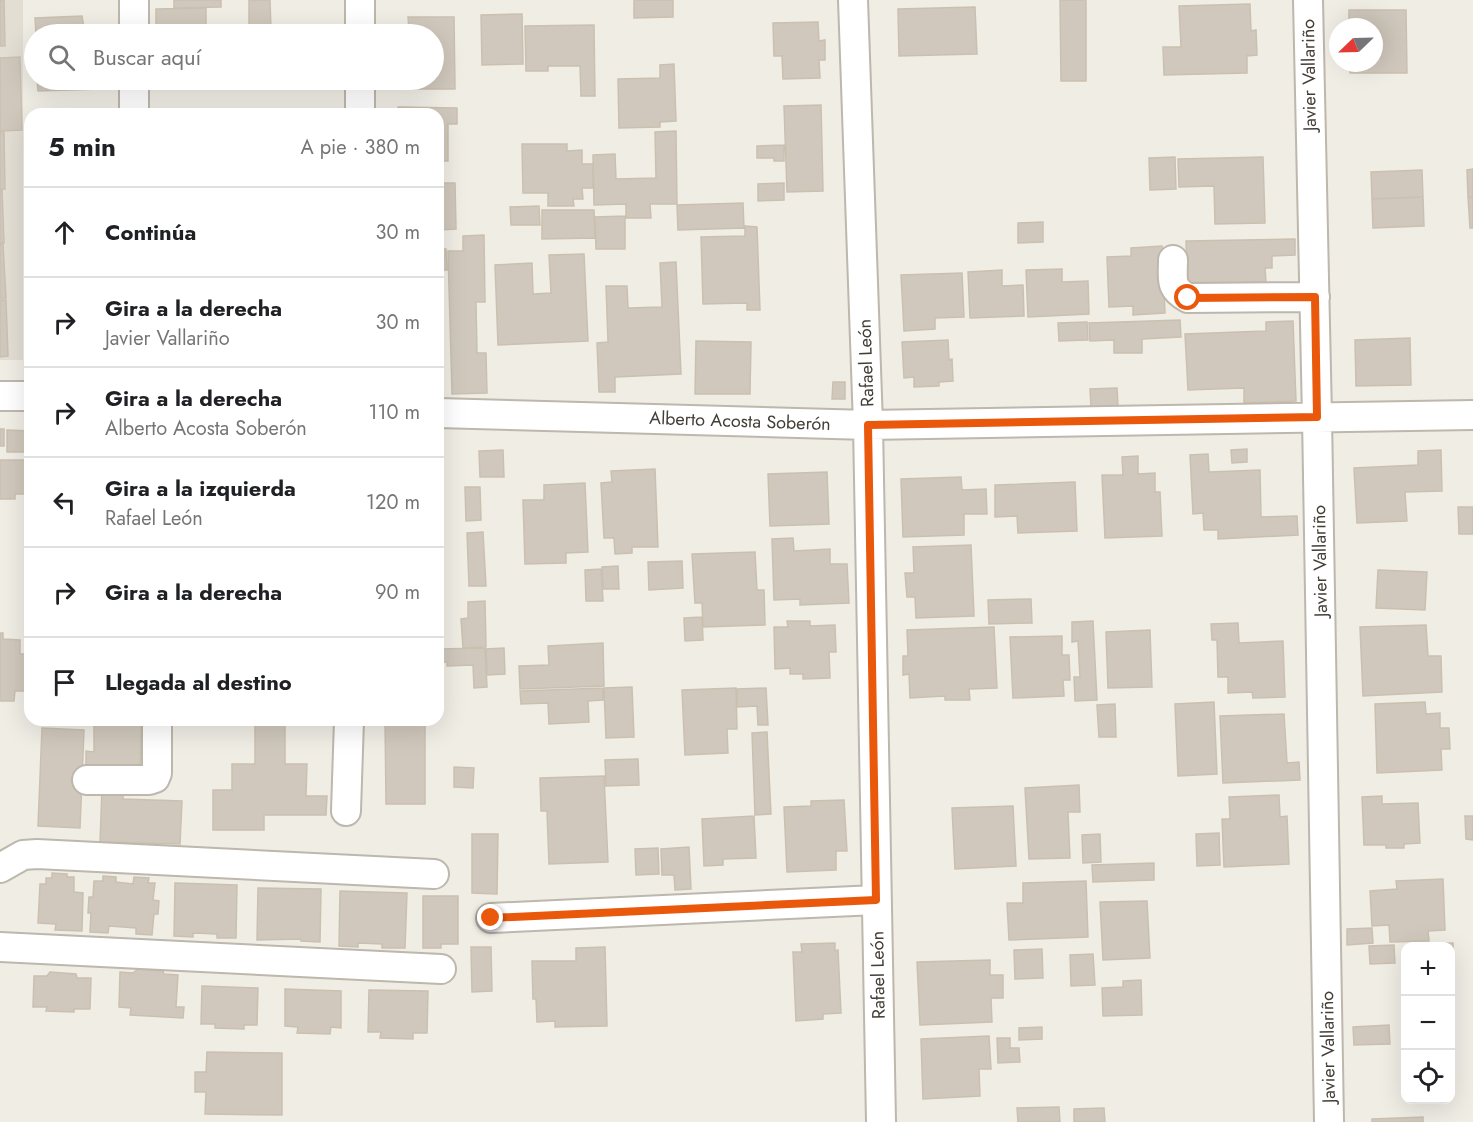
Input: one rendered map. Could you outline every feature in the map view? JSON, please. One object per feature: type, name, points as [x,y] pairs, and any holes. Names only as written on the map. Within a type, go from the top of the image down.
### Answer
[{"type":"street","points":[[134,0],[134,24]]},
{"type":"street","points":[[360,0],[360,24]]},
{"type":"street","name":"Rafael León","points":[[853,0],[868,425],[881,1122]]},
{"type":"street","name":"Javier Vallariño","points":[[1308,0],[1329,1122]]},
{"type":"street","points":[[134,90],[134,108]]},
{"type":"street","points":[[360,90],[360,108]]},
{"type":"street","points":[[1173,260],[1173,285],[1179,293],[1188,298],[1315,297]]},
{"type":"street","points":[[0,396],[24,396]]},
{"type":"street","name":"Alberto Acosta Soberón","points":[[444,412],[868,425],[1473,416]]},
{"type":"street","points":[[87,780],[149,780],[155,778],[158,773],[157,726]]},
{"type":"street","points":[[346,811],[349,726]]},
{"type":"street","points":[[0,868],[23,855],[37,854],[434,874]]},
{"type":"street","points":[[491,918],[876,900]]},
{"type":"street","points":[[0,947],[441,969]]},
{"type":"shaded area","points":[[0,0],[23,0],[23,360],[0,360]]},
{"type":"building","points":[[0,0],[4,0],[5,46],[0,46]]},
{"type":"building","points":[[174,0],[221,0],[221,7],[174,8]]},
{"type":"building","points":[[249,0],[270,0],[271,24],[249,24]]},
{"type":"building","points":[[634,0],[673,0],[673,17],[634,18]]},
{"type":"building","points":[[1060,0],[1086,0],[1086,81],[1061,81]]},
{"type":"building","points":[[1250,4],[1251,31],[1256,30],[1257,55],[1247,56],[1247,73],[1164,75],[1163,47],[1181,47],[1179,6]]},
{"type":"building","points":[[975,7],[977,54],[899,56],[898,9]]},
{"type":"building","points":[[206,8],[206,24],[156,24],[156,9]]},
{"type":"building","points":[[1349,10],[1406,10],[1407,73],[1350,73],[1383,72],[1383,18],[1349,18]]},
{"type":"building","points":[[522,14],[523,64],[482,65],[481,15]]},
{"type":"building","points":[[82,16],[83,24],[35,24],[35,18]]},
{"type":"building","points":[[408,17],[454,17],[455,89],[444,89],[444,24],[409,24]]},
{"type":"building","points":[[818,22],[819,41],[825,40],[825,60],[819,60],[820,78],[783,79],[782,56],[774,56],[773,23]]},
{"type":"building","points":[[594,25],[595,96],[581,96],[580,66],[548,66],[548,71],[526,71],[525,26]]},
{"type":"building","points":[[20,57],[22,130],[0,131],[0,58]]},
{"type":"building","points":[[674,64],[676,121],[660,122],[660,127],[619,128],[618,79],[660,78],[660,65]]},
{"type":"building","points":[[821,105],[823,191],[787,192],[784,106]]},
{"type":"building","points":[[398,107],[457,108],[457,124],[448,124],[448,161],[444,161],[444,108]]},
{"type":"building","points":[[676,131],[677,204],[650,204],[651,218],[626,218],[626,204],[594,205],[593,155],[615,154],[616,179],[656,178],[655,132]]},
{"type":"building","points":[[0,132],[4,132],[5,189],[0,189]]},
{"type":"building","points":[[522,144],[567,144],[567,151],[582,150],[582,164],[593,164],[593,188],[582,188],[583,199],[573,199],[574,206],[548,206],[548,193],[523,193]]},
{"type":"building","points":[[784,145],[784,161],[774,161],[774,158],[757,158],[757,146]]},
{"type":"building","points":[[1175,157],[1176,189],[1150,190],[1149,158]]},
{"type":"building","points":[[1263,157],[1265,223],[1215,224],[1214,186],[1179,187],[1178,159]]},
{"type":"building","points":[[1473,169],[1473,197],[1468,197],[1467,170]]},
{"type":"building","points":[[1422,170],[1423,197],[1372,199],[1371,172]]},
{"type":"building","points":[[444,183],[455,183],[456,229],[444,230]]},
{"type":"building","points":[[784,183],[784,200],[758,201],[758,184]]},
{"type":"building","points":[[0,189],[2,189],[4,243],[0,243]]},
{"type":"building","points":[[1423,197],[1424,226],[1373,228],[1372,199]]},
{"type":"building","points":[[1468,197],[1473,197],[1473,228],[1470,228]]},
{"type":"building","points":[[743,203],[744,228],[678,230],[677,205]]},
{"type":"building","points":[[539,206],[540,225],[511,225],[510,207]]},
{"type":"building","points":[[542,210],[594,210],[595,238],[542,239]]},
{"type":"building","points":[[625,216],[625,249],[596,249],[595,217]]},
{"type":"building","points":[[1043,222],[1043,242],[1018,243],[1018,223]]},
{"type":"building","points":[[745,226],[757,227],[760,310],[747,310],[747,303],[703,304],[701,237],[745,236]]},
{"type":"building","points":[[484,235],[485,302],[476,302],[477,353],[486,353],[487,393],[452,394],[448,251],[463,251],[463,236]]},
{"type":"building","points":[[1295,239],[1295,255],[1272,256],[1272,268],[1265,268],[1266,282],[1242,282],[1242,287],[1188,299],[1186,241]]},
{"type":"building","points":[[0,244],[3,244],[6,298],[0,298]]},
{"type":"building","points":[[1162,246],[1165,313],[1133,315],[1133,306],[1109,307],[1107,257],[1131,256],[1131,248]]},
{"type":"building","points":[[444,249],[446,249],[447,270],[444,270]]},
{"type":"building","points":[[584,254],[588,341],[498,345],[495,265],[532,263],[533,294],[551,293],[549,255]]},
{"type":"building","points":[[676,262],[681,374],[615,377],[615,392],[599,392],[597,343],[608,342],[606,286],[627,286],[628,308],[662,307],[660,263]]},
{"type":"building","points":[[1062,269],[1062,282],[1088,281],[1089,314],[1028,317],[1026,270]]},
{"type":"building","points":[[1002,270],[1002,286],[1023,285],[1024,316],[970,318],[968,272]]},
{"type":"building","points":[[962,273],[964,317],[935,318],[935,329],[904,331],[901,275]]},
{"type":"building","points":[[0,300],[6,300],[8,356],[0,357]]},
{"type":"building","points":[[1180,320],[1181,337],[1142,339],[1142,353],[1114,353],[1114,340],[1090,341],[1089,323]]},
{"type":"building","points":[[1293,321],[1296,401],[1244,403],[1244,388],[1188,390],[1185,334],[1266,331],[1266,322]]},
{"type":"building","points":[[1087,322],[1088,340],[1059,341],[1058,323]]},
{"type":"building","points":[[1410,338],[1411,385],[1356,386],[1355,340]]},
{"type":"building","points":[[948,340],[953,381],[939,382],[939,386],[914,387],[914,377],[904,378],[902,342]]},
{"type":"building","points":[[696,341],[751,342],[750,394],[695,394]]},
{"type":"building","points":[[833,382],[845,382],[845,399],[832,399]]},
{"type":"building","points":[[1117,388],[1118,406],[1091,407],[1090,389]]},
{"type":"building","points":[[0,429],[4,429],[4,446],[0,446]]},
{"type":"building","points":[[7,430],[24,431],[24,452],[7,452]]},
{"type":"building","points":[[1247,449],[1247,462],[1232,463],[1231,450]]},
{"type":"building","points":[[503,450],[504,477],[480,477],[479,451]]},
{"type":"building","points":[[1441,450],[1442,491],[1405,492],[1407,521],[1357,523],[1354,468],[1418,465],[1418,451]]},
{"type":"building","points":[[1208,454],[1209,472],[1260,470],[1261,517],[1297,516],[1298,535],[1218,539],[1218,530],[1204,530],[1203,513],[1193,514],[1190,455]]},
{"type":"building","points":[[1138,456],[1138,474],[1155,473],[1155,492],[1160,492],[1162,536],[1105,538],[1102,475],[1123,475],[1122,457]]},
{"type":"building","points":[[0,460],[24,460],[24,494],[15,494],[15,499],[0,499]]},
{"type":"building","points":[[655,469],[658,547],[632,547],[632,553],[615,554],[614,538],[604,538],[601,483],[612,482],[611,471]]},
{"type":"building","points":[[827,472],[829,524],[770,526],[768,474]]},
{"type":"building","points":[[961,477],[962,490],[986,489],[987,514],[964,514],[964,535],[903,537],[901,479]]},
{"type":"building","points":[[1075,482],[1077,531],[1018,533],[1017,516],[995,517],[995,485]]},
{"type":"building","points":[[585,483],[588,552],[566,553],[566,563],[525,564],[523,500],[544,500],[544,485]]},
{"type":"building","points":[[465,487],[480,487],[481,520],[466,521]]},
{"type":"building","points":[[1458,507],[1473,507],[1473,534],[1459,534]]},
{"type":"building","points":[[483,532],[486,586],[469,586],[467,533]]},
{"type":"building","points":[[793,538],[794,551],[830,549],[830,564],[847,564],[849,603],[800,605],[800,599],[774,600],[772,539]]},
{"type":"building","points":[[971,545],[974,616],[916,618],[915,597],[907,597],[905,573],[914,573],[913,547]]},
{"type":"building","points":[[755,552],[757,590],[764,590],[765,625],[703,627],[702,603],[695,603],[692,554]]},
{"type":"building","points":[[682,561],[683,588],[649,590],[648,562]]},
{"type":"building","points":[[618,566],[619,589],[603,589],[602,567]]},
{"type":"building","points":[[601,569],[603,601],[586,601],[585,570]]},
{"type":"building","points":[[1378,570],[1427,572],[1425,610],[1376,608]]},
{"type":"building","points":[[1031,599],[1032,623],[989,624],[988,600]]},
{"type":"building","points":[[485,601],[486,647],[463,648],[461,619],[468,618],[468,602]]},
{"type":"building","points":[[702,617],[703,640],[685,641],[684,618]]},
{"type":"building","points":[[787,621],[810,621],[810,626],[835,625],[836,652],[829,652],[830,678],[803,679],[803,674],[790,674],[790,668],[775,669],[774,627],[788,627]]},
{"type":"building","points":[[1093,621],[1097,700],[1075,701],[1074,677],[1080,677],[1078,641],[1072,642],[1072,622]]},
{"type":"building","points":[[1238,623],[1239,643],[1283,641],[1285,697],[1253,698],[1252,692],[1228,693],[1228,677],[1218,677],[1217,640],[1212,640],[1211,624]]},
{"type":"building","points":[[1426,625],[1428,656],[1441,656],[1442,692],[1363,696],[1360,627]]},
{"type":"building","points":[[994,627],[997,688],[969,689],[970,700],[945,700],[945,696],[910,698],[909,674],[903,675],[903,656],[908,656],[907,630]]},
{"type":"building","points":[[1150,630],[1152,687],[1108,688],[1106,632]]},
{"type":"building","points":[[0,633],[3,633],[3,639],[20,640],[20,654],[24,654],[24,691],[15,691],[14,701],[0,701]]},
{"type":"building","points":[[1062,636],[1062,655],[1069,655],[1070,680],[1063,680],[1064,696],[1013,698],[1010,637]]},
{"type":"building","points":[[603,643],[604,686],[520,689],[519,666],[549,665],[548,646]]},
{"type":"building","points":[[485,648],[487,687],[474,688],[473,665],[447,666],[447,662],[444,662],[444,649]]},
{"type":"building","points":[[504,648],[505,674],[487,675],[486,649]]},
{"type":"building","points":[[632,687],[634,737],[606,738],[604,688]]},
{"type":"building","points":[[603,688],[603,700],[588,701],[589,722],[549,724],[548,703],[521,704],[520,691]]},
{"type":"building","points":[[736,688],[737,729],[727,729],[728,753],[685,755],[682,690]]},
{"type":"building","points":[[766,688],[768,725],[758,725],[757,706],[737,707],[737,689]]},
{"type":"building","points":[[1214,702],[1217,774],[1178,776],[1175,704]]},
{"type":"building","points":[[1425,702],[1426,714],[1440,713],[1440,728],[1449,728],[1450,749],[1441,749],[1442,770],[1377,773],[1375,704]]},
{"type":"building","points":[[1115,704],[1116,737],[1099,737],[1097,705]]},
{"type":"building","points":[[1284,714],[1287,763],[1299,762],[1300,780],[1223,783],[1220,716]]},
{"type":"building","points":[[94,726],[141,726],[140,773],[86,771],[86,751],[94,752]]},
{"type":"building","points":[[255,726],[285,726],[285,764],[307,764],[306,796],[327,796],[326,815],[264,815],[264,830],[213,830],[213,790],[232,790],[232,764],[255,764]]},
{"type":"building","points":[[385,726],[425,726],[425,804],[386,804]]},
{"type":"building","points":[[42,728],[84,730],[80,828],[38,826]]},
{"type":"building","points":[[767,732],[771,814],[755,815],[752,733]]},
{"type":"building","points":[[638,759],[639,785],[606,786],[605,760]]},
{"type":"building","points":[[454,767],[474,768],[473,788],[454,787]]},
{"type":"building","points":[[604,776],[608,862],[549,864],[547,811],[541,811],[540,778]]},
{"type":"building","points":[[1079,785],[1080,812],[1068,812],[1070,858],[1029,859],[1025,788]]},
{"type":"building","points":[[102,788],[123,789],[123,799],[182,801],[180,844],[100,842]]},
{"type":"building","points":[[1279,795],[1280,817],[1287,816],[1289,864],[1224,867],[1222,819],[1230,819],[1229,797]]},
{"type":"building","points":[[1382,796],[1382,804],[1418,803],[1420,843],[1404,844],[1404,848],[1364,845],[1362,797]]},
{"type":"building","points":[[844,800],[847,851],[836,851],[836,870],[787,872],[784,807],[811,806],[811,801]]},
{"type":"building","points":[[1013,806],[1016,866],[955,869],[952,808]]},
{"type":"building","points":[[754,816],[756,858],[723,859],[723,865],[704,866],[702,819]]},
{"type":"building","points":[[1465,816],[1473,816],[1473,840],[1466,839]]},
{"type":"building","points":[[1219,833],[1220,865],[1197,866],[1196,834]]},
{"type":"building","points":[[472,834],[498,834],[497,894],[472,893]]},
{"type":"building","points":[[1100,834],[1101,862],[1083,863],[1082,835]]},
{"type":"building","points":[[689,847],[691,889],[675,890],[674,875],[662,875],[661,849]]},
{"type":"building","points":[[658,848],[659,874],[636,875],[635,849]]},
{"type":"building","points":[[1154,863],[1154,880],[1093,882],[1092,865]]},
{"type":"building","points":[[52,873],[74,877],[74,892],[83,893],[82,931],[55,930],[56,924],[38,923],[40,884],[46,884],[46,878],[52,878]]},
{"type":"building","points":[[103,876],[116,877],[116,882],[133,884],[134,877],[149,878],[148,883],[155,883],[153,900],[159,901],[158,914],[154,914],[152,935],[136,934],[136,928],[109,926],[108,933],[90,932],[89,897],[93,897],[94,881],[103,881]]},
{"type":"building","points":[[1443,879],[1445,930],[1428,931],[1429,941],[1390,942],[1389,925],[1372,926],[1370,891],[1397,889],[1396,881]]},
{"type":"building","points":[[1086,881],[1088,937],[1009,940],[1007,903],[1023,903],[1023,883]]},
{"type":"building","points":[[175,883],[237,885],[236,938],[217,938],[217,934],[193,933],[193,937],[174,936]]},
{"type":"building","points":[[258,888],[321,889],[320,942],[301,941],[301,939],[257,940]]},
{"type":"building","points":[[340,891],[407,893],[405,948],[382,948],[382,944],[358,943],[358,947],[339,946]]},
{"type":"building","points":[[423,896],[458,896],[458,944],[441,944],[441,948],[423,948]]},
{"type":"building","points":[[1147,901],[1150,958],[1103,960],[1100,902]]},
{"type":"building","points":[[1372,928],[1373,943],[1347,945],[1347,929]]},
{"type":"building","points":[[835,943],[835,951],[838,950],[841,1013],[823,1014],[823,1019],[796,1021],[793,952],[802,952],[801,944]]},
{"type":"building","points":[[1394,945],[1395,963],[1370,964],[1369,946]]},
{"type":"building","points":[[471,947],[491,947],[492,991],[472,992]]},
{"type":"building","points":[[605,947],[607,1026],[555,1027],[555,1021],[537,1022],[536,999],[533,999],[532,961],[576,961],[576,948]]},
{"type":"building","points":[[1042,949],[1043,978],[1015,979],[1014,950]]},
{"type":"building","points":[[1093,954],[1095,985],[1071,986],[1070,955]]},
{"type":"building","points":[[990,960],[990,975],[1003,975],[1003,998],[991,998],[992,1022],[920,1025],[917,962]]},
{"type":"building","points":[[138,969],[178,975],[176,1007],[184,1007],[183,1018],[130,1015],[131,1008],[119,1007],[120,972],[133,973]]},
{"type":"building","points":[[50,972],[76,974],[77,978],[91,978],[90,1009],[74,1009],[74,1012],[46,1011],[47,1007],[33,1007],[34,976],[47,976]]},
{"type":"building","points":[[1141,980],[1142,1015],[1103,1016],[1102,988],[1123,987],[1123,981]]},
{"type":"building","points":[[202,986],[258,988],[257,1025],[244,1025],[244,1029],[215,1028],[215,1024],[201,1024]]},
{"type":"building","points":[[285,989],[341,991],[341,1028],[331,1027],[330,1034],[297,1033],[298,1027],[285,1026]]},
{"type":"building","points":[[369,990],[428,991],[427,1033],[413,1033],[413,1039],[380,1038],[381,1032],[368,1032]]},
{"type":"building","points":[[1389,1025],[1390,1044],[1354,1045],[1353,1027]]},
{"type":"building","points":[[1042,1027],[1042,1039],[1019,1040],[1019,1028]]},
{"type":"building","points":[[989,1036],[991,1069],[979,1069],[980,1096],[923,1099],[921,1039]]},
{"type":"building","points":[[997,1038],[1010,1038],[1010,1048],[1019,1048],[1020,1062],[998,1063]]},
{"type":"building","points":[[207,1052],[282,1053],[282,1115],[205,1114],[206,1092],[195,1092],[195,1072],[206,1072]]},
{"type":"building","points":[[1059,1107],[1060,1122],[1018,1122],[1017,1108]]},
{"type":"building","points":[[1104,1108],[1105,1122],[1074,1122],[1074,1109]]},
{"type":"building","points":[[1423,1117],[1423,1122],[1372,1122],[1372,1119]]},
{"type":"route","points":[[491,918],[876,900],[868,425],[1317,417],[1315,297],[1188,298]]}]
